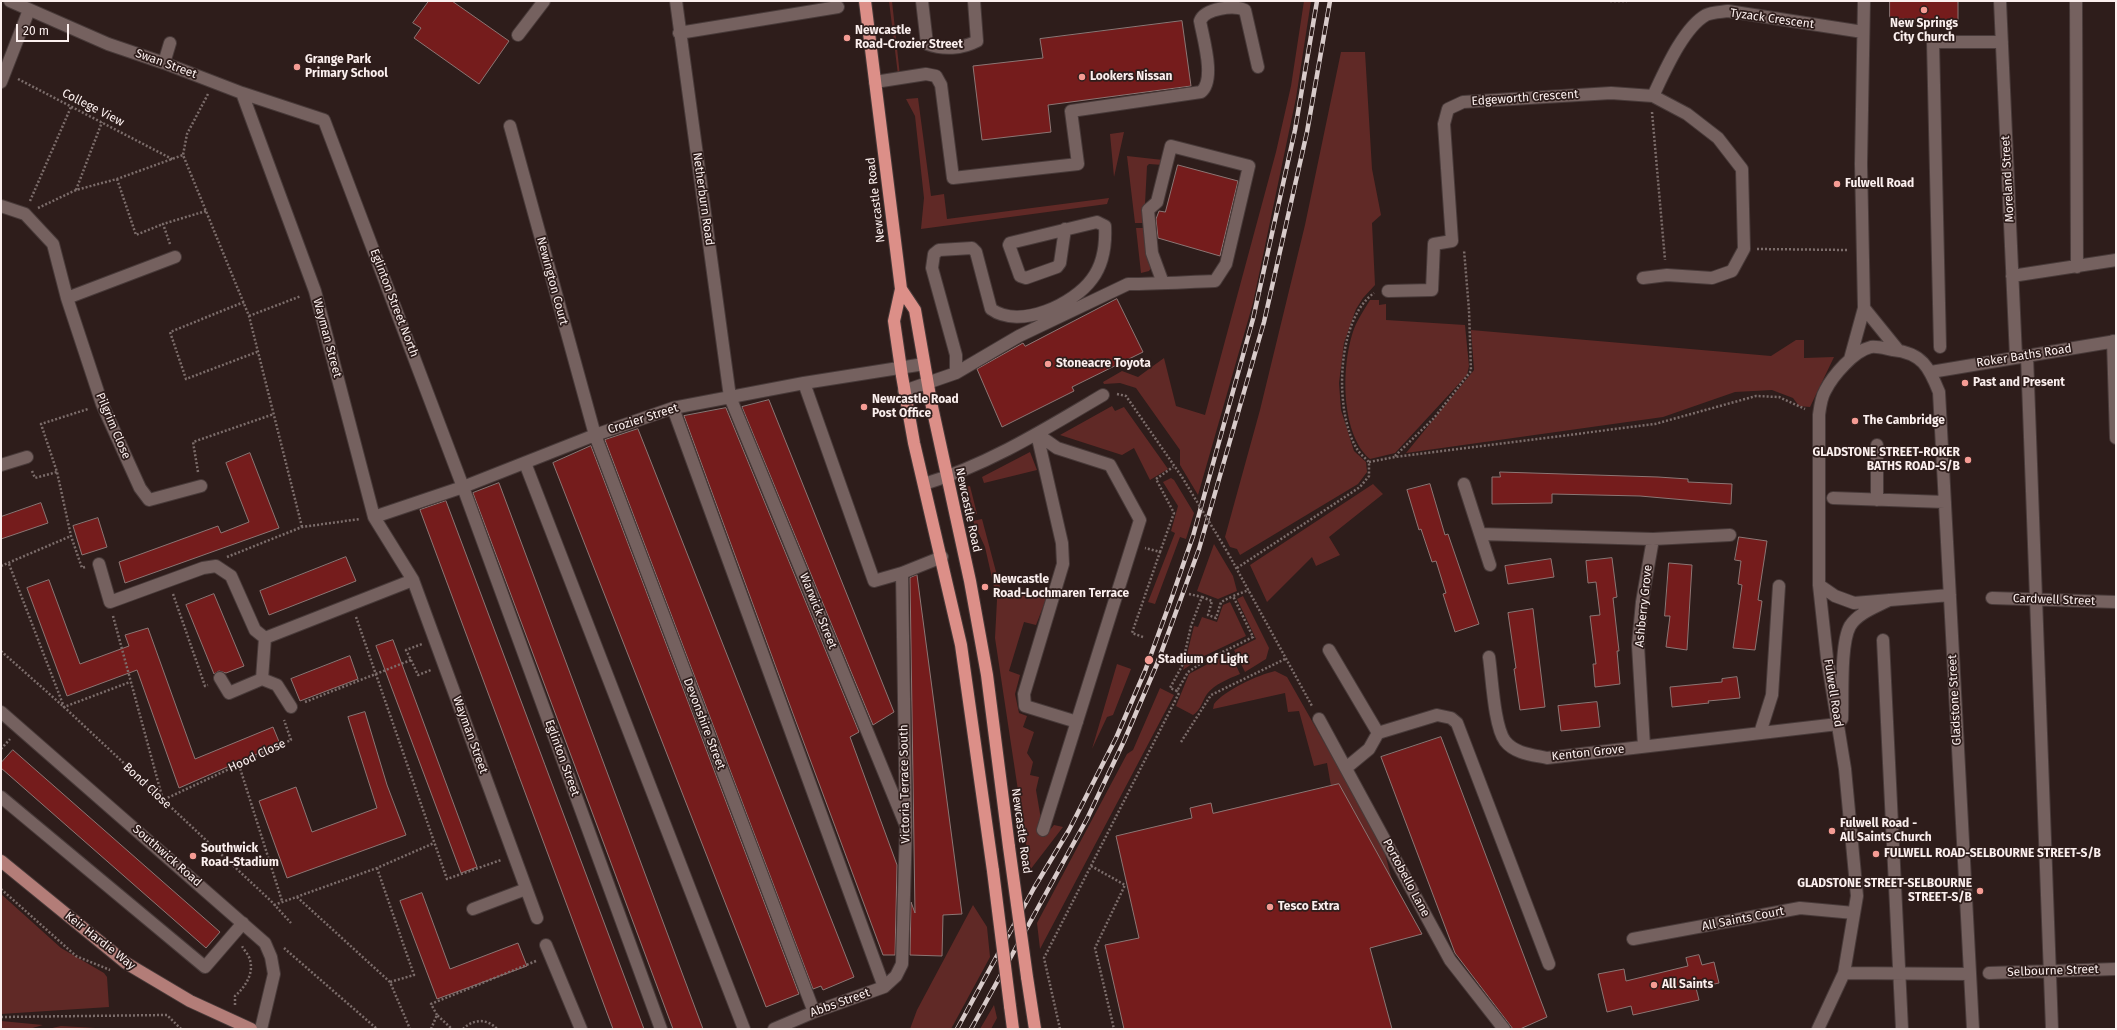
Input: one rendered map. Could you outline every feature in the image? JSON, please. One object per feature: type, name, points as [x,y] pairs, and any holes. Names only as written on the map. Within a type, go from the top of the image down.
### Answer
[{"type":"highway","name":"Newcastle Road","points":[[865,1],[901,290],[915,310],[924,364],[970,582],[987,675],[1009,847],[1035,1029]]},
{"type":"highway","points":[[901,290],[894,321],[900,368],[914,443],[942,557],[961,645],[993,872],[1013,1029]]},
{"type":"main road","name":"Keir Hardie Way","points":[[1,861],[126,963],[190,1001],[251,1029]]},
{"type":"street","name":"Swan Street","points":[[10,1],[108,44],[164,62],[242,93],[324,120]]},
{"type":"street","points":[[518,35],[544,1]]},
{"type":"street","name":"Netherburn Road","points":[[676,1],[679,33],[730,397]]},
{"type":"street","points":[[922,1],[928,44],[945,48],[970,45],[977,41],[974,1]]},
{"type":"street","name":"Fulwell Road","points":[[1818,1029],[1844,972],[1857,896],[1845,769],[1827,658],[1818,585],[1819,415],[1824,392],[1850,359],[1864,308],[1864,1]]},
{"type":"street","name":"Moreland Street","points":[[2000,1],[2012,276],[2021,357],[2034,599],[2052,1029]]},
{"type":"street","points":[[2076,1],[2077,266]]},
{"type":"street","points":[[875,82],[926,74],[936,76],[941,85],[953,178],[1078,164],[1071,111],[1202,92],[1207,85],[1208,80],[1207,62],[1200,21],[1202,16],[1209,12],[1236,7],[1245,10],[1258,67]]},
{"type":"street","points":[[679,33],[838,8]]},
{"type":"street","points":[[3,77],[30,10]]},
{"type":"street","name":"Tyzack Crescent","points":[[1653,96],[1678,47],[1692,28],[1706,15],[1728,11],[1863,32]]},
{"type":"street","points":[[1940,347],[1933,42],[2002,42]]},
{"type":"street","points":[[164,62],[170,43]]},
{"type":"street","name":"Wayman Street","points":[[242,93],[315,291],[374,517],[413,580],[537,918]]},
{"type":"street","name":"Edgeworth Crescent","points":[[1452,241],[1444,124],[1448,109],[1463,102],[1611,93],[1653,96]]},
{"type":"street","points":[[1643,278],[1667,275],[1712,278],[1732,271],[1744,249],[1742,169],[1718,138],[1687,114],[1653,96]]},
{"type":"street","name":"Eglinton Street North","points":[[324,120],[463,487]]},
{"type":"street","name":"Newington Court","points":[[510,126],[595,435]]},
{"type":"street","points":[[904,390],[928,384],[956,373],[1019,336],[1128,284],[1163,283],[1215,281],[1226,264],[1249,166],[1172,146],[1157,202],[1148,210],[1152,253],[1163,283]]},
{"type":"street","name":"Pilgrim Close","points":[[1,206],[25,214],[53,244],[67,298],[102,404],[140,488],[149,500],[201,486]]},
{"type":"street","points":[[956,373],[956,355],[932,268],[934,254],[939,250],[972,248],[976,252],[991,309],[1000,313],[1031,316],[1061,304],[1075,296],[1092,279],[1100,266],[1105,250],[1105,226],[1100,222],[1065,229],[1010,243],[1009,247],[1020,276],[1026,278],[1057,267],[1061,261],[1065,229]]},
{"type":"street","points":[[1388,291],[1432,290],[1434,244],[1452,241]]},
{"type":"street","points":[[67,298],[175,257]]},
{"type":"street","points":[[2012,276],[2116,260]]},
{"type":"street","points":[[1864,308],[1898,350]]},
{"type":"street","points":[[2115,341],[2116,438]]},
{"type":"street","name":"Roker Baths Road","points":[[1931,372],[2115,341]]},
{"type":"street","name":"Fulwell Road","points":[[1850,359],[1872,347],[1898,350],[1918,356],[1931,372]]},
{"type":"street","name":"Crozier Street","points":[[374,517],[463,487],[595,435],[673,408],[804,383],[924,364]]},
{"type":"street","name":"Gladstone Street","points":[[1931,372],[1939,392],[1973,1029]]},
{"type":"street","points":[[804,383],[874,581],[902,573],[942,557]]},
{"type":"street","points":[[924,484],[947,477],[1036,434],[1104,395]]},
{"type":"street","name":"Warwick Street","points":[[730,397],[906,826]]},
{"type":"street","points":[[673,408],[884,987]]},
{"type":"street","points":[[1036,434],[1057,448],[1110,466],[1140,520],[1043,830]]},
{"type":"street","points":[[1036,434],[1062,543],[1063,564],[1024,694],[1025,706],[1078,722]]},
{"type":"street","name":"Devonshire Street","points":[[595,435],[814,1012]]},
{"type":"street","points":[[1877,445],[1877,500]]},
{"type":"street","points":[[1,465],[27,457]]},
{"type":"street","points":[[525,463],[744,1029]]},
{"type":"street","points":[[1464,484],[1490,565]]},
{"type":"street","name":"Eglinton Street","points":[[463,487],[661,1029]]},
{"type":"street","points":[[1833,498],[1945,502]]},
{"type":"street","points":[[1480,534],[1653,539],[1730,535]]},
{"type":"street","name":"Ashberry Grove","points":[[1644,746],[1638,645],[1642,602],[1653,539]]},
{"type":"street","points":[[99,564],[110,602],[203,568],[216,566],[231,576],[255,630],[265,638]]},
{"type":"street","name":"Victoria Terrace South","points":[[884,987],[896,976],[902,964],[906,826],[902,573]]},
{"type":"street","points":[[265,638],[351,603],[413,580]]},
{"type":"street","points":[[1818,585],[1834,596],[1854,603],[1950,595]]},
{"type":"street","points":[[1760,733],[1772,695],[1779,586]]},
{"type":"street","name":"Cardwell Street","points":[[1992,598],[2116,602]]},
{"type":"street","points":[[1838,724],[1842,719],[1845,647],[1850,627],[1862,614],[1889,600]]},
{"type":"street","points":[[262,679],[265,638]]},
{"type":"street","points":[[1882,640],[1902,1029]]},
{"type":"street","points":[[1329,650],[1378,732]]},
{"type":"street","name":"Kenton Grove","points":[[1489,657],[1497,718],[1505,741],[1521,753],[1548,758],[1838,724]]},
{"type":"street","points":[[220,678],[229,693],[262,679],[277,685],[291,707]]},
{"type":"street","name":"Southwick Road","points":[[1,712],[265,943],[271,957],[274,974],[261,1029]]},
{"type":"street","points":[[1346,768],[1369,749],[1378,732],[1438,715],[1451,718],[1457,723],[1549,964]]},
{"type":"street","name":"Portobello Lane","points":[[1320,719],[1450,960],[1504,1029]]},
{"type":"street","points":[[1,797],[205,968],[243,923]]},
{"type":"street","points":[[473,909],[526,890]]},
{"type":"street","name":"All Saints Court","points":[[1633,939],[1800,908],[1854,913]]},
{"type":"street","points":[[546,945],[581,1029]]},
{"type":"street","name":"Selbourne Street","points":[[1989,973],[2116,969]]},
{"type":"street","points":[[1844,972],[1970,974]]},
{"type":"street","name":"Abbs Street","points":[[774,1029],[814,1012],[884,987]]},
{"type":"path","points":[[1610,1],[1627,1]]},
{"type":"path","name":"College View","points":[[3,77],[102,122],[174,160]]},
{"type":"path","points":[[214,82],[187,134],[184,155],[250,316],[257,352],[302,527]]},
{"type":"path","points":[[1653,96],[1651,111],[1667,275]]},
{"type":"path","points":[[25,214],[71,107]]},
{"type":"path","points":[[76,190],[102,122]]},
{"type":"path","points":[[25,214],[76,190],[117,179],[174,160],[184,155]]},
{"type":"path","points":[[117,179],[136,235],[163,224],[206,211]]},
{"type":"path","points":[[163,224],[175,257]]},
{"type":"path","points":[[1395,457],[1434,418],[1471,371],[1469,310],[1464,249],[1452,241]]},
{"type":"path","points":[[1744,249],[1863,250]]},
{"type":"path","points":[[250,316],[315,291]]},
{"type":"path","points":[[1237,568],[1360,487],[1369,476],[1369,462],[1357,449],[1348,428],[1341,386],[1345,349],[1353,322],[1363,302],[1373,293],[1388,291]]},
{"type":"path","points":[[244,302],[170,332],[186,379],[257,352]]},
{"type":"path","points":[[1104,395],[1117,394],[1126,396],[1173,467],[1182,477],[1237,568],[1285,659],[1320,719]]},
{"type":"path","points":[[1369,462],[1395,457],[1655,424],[1756,396],[1779,397],[1819,415]]},
{"type":"path","points":[[99,564],[82,568],[71,536],[57,472],[41,424],[102,404]]},
{"type":"path","points":[[201,486],[193,442],[274,414]]},
{"type":"path","points":[[27,457],[35,478],[57,472]]},
{"type":"path","points":[[1143,637],[1132,633],[1174,513],[1156,479],[1173,467]]},
{"type":"path","points":[[216,566],[220,559],[302,527],[374,517]]},
{"type":"path","points":[[1,566],[9,564],[71,536]]},
{"type":"path","points":[[1132,544],[1160,552]]},
{"type":"path","points":[[9,564],[64,707],[130,682]]},
{"type":"path","points":[[168,581],[205,686],[220,678]]},
{"type":"path","points":[[1189,594],[1212,601],[1208,616],[1216,618],[1221,602],[1249,590]]},
{"type":"path","points":[[1177,691],[1188,672],[1206,660],[1253,637],[1233,596]]},
{"type":"path","points":[[1060,1029],[1044,958],[1180,693],[1170,688],[1182,666],[1191,626],[1202,597]]},
{"type":"path","points":[[110,602],[130,682],[163,800]]},
{"type":"path","points":[[351,603],[447,879],[513,856]]},
{"type":"path","points":[[434,640],[406,650],[418,675],[444,664]]},
{"type":"path","name":"Bond Close","points":[[1,651],[64,707],[274,905],[291,923]]},
{"type":"path","points":[[1181,742],[1211,695],[1285,659]]},
{"type":"path","points":[[291,707],[411,660]]},
{"type":"path","name":"Hood Close","points":[[163,800],[291,740],[281,711],[291,707]]},
{"type":"path","points":[[239,765],[282,901]]},
{"type":"path","points":[[274,905],[377,868],[434,843]]},
{"type":"path","points":[[1091,866],[1112,876],[1125,885],[1095,948],[1114,1029]]},
{"type":"path","points":[[377,868],[414,975],[390,982]]},
{"type":"path","points":[[297,897],[390,982],[410,1029]]},
{"type":"path","points":[[452,1029],[437,1015],[431,1004],[537,962],[532,950],[546,945]]},
{"type":"path","points":[[1,1017],[167,1015],[182,1029]]},
{"type":"path","points":[[431,1029],[437,1015]]},
{"type":"path","points":[[463,1029],[468,1024],[483,1021],[490,1023],[497,1029]]},
{"type":"shaded area","points":[[889,1],[892,1],[900,76],[898,75]]},
{"type":"shaded area","points":[[1304,1],[1311,1],[1296,98],[1253,303],[1198,495],[1180,465],[1180,450],[1136,388],[1120,383],[1104,384],[1103,382],[1122,371],[1138,377],[1164,358],[1176,406],[1205,415],[1276,152],[1291,86]]},
{"type":"shaded area","points":[[1341,52],[1365,52],[1372,169],[1381,215],[1372,223],[1375,285],[1363,298],[1356,309],[1344,343],[1339,383],[1341,410],[1354,451],[1366,462],[1367,472],[1358,484],[1240,555],[1237,549],[1230,547],[1225,537],[1260,410],[1305,225]]},
{"type":"shaded area","points":[[918,98],[931,196],[944,194],[947,219],[1109,198],[1107,204],[921,229],[924,198],[915,116],[906,99]]},
{"type":"shaded area","points":[[1124,132],[1114,177],[1110,134]]},
{"type":"shaded area","points":[[1127,156],[1163,160],[1163,165],[1149,164],[1147,166],[1144,223],[1135,223]]},
{"type":"shaded area","points":[[1136,228],[1144,228],[1151,268],[1149,271],[1141,273]]},
{"type":"shaded area","points":[[1370,300],[1379,300],[1379,305],[1386,304],[1386,320],[1465,325],[1469,366],[1467,375],[1395,453],[1370,459],[1360,447],[1353,432],[1348,414],[1346,375],[1351,338],[1356,324]]},
{"type":"shaded area","points":[[1471,330],[1771,356],[1796,340],[1804,340],[1804,358],[1834,357],[1810,407],[1799,406],[1793,398],[1772,390],[1735,392],[1663,417],[1406,453],[1474,370]]},
{"type":"shaded area","points":[[1112,406],[1115,411],[1124,407],[1168,469],[1150,480],[1134,448],[1122,455],[1060,435]]},
{"type":"shaded area","points":[[1030,452],[1037,470],[984,483],[982,477]]},
{"type":"shaded area","points":[[1171,478],[1174,480],[1194,513],[1186,539],[1180,537],[1155,604],[1148,602],[1175,533],[1171,531],[1178,506],[1163,482]]},
{"type":"shaded area","points":[[1373,484],[1383,494],[1329,537],[1340,555],[1316,566],[1312,557],[1267,602],[1250,565]]},
{"type":"shaded area","points":[[970,486],[977,514],[971,515],[964,487]]},
{"type":"shaded area","points":[[982,519],[1003,598],[1050,589],[1036,625],[1024,622],[1009,671],[1020,675],[1015,694],[1019,713],[1027,716],[1023,727],[1034,732],[1027,753],[1033,762],[1030,775],[1039,777],[1036,790],[1044,837],[1054,825],[1063,827],[1030,870],[995,638],[997,600],[985,547],[973,521]]},
{"type":"shaded area","points":[[1214,544],[1233,576],[1237,591],[1218,599],[1197,591]]},
{"type":"shaded area","points":[[1243,596],[1269,648],[1266,659],[1245,672],[1234,650],[1256,639],[1237,599]]},
{"type":"shaded area","points":[[1230,602],[1246,636],[1202,657],[1183,670],[1194,626],[1198,627],[1202,617],[1217,622],[1223,605]]},
{"type":"shaded area","points":[[1230,652],[1240,674],[1222,682],[1210,690],[1198,711],[1193,715],[1176,706],[1189,674]]},
{"type":"shaded area","points":[[1117,664],[1131,669],[1113,715],[1107,717],[1092,749]]},
{"type":"shaded area","points":[[1275,671],[1287,677],[1383,846],[1392,880],[1339,785],[1331,786],[1327,763],[1314,766],[1299,711],[1288,712],[1285,693],[1213,709],[1214,704],[1219,699],[1234,688]]},
{"type":"shaded area","points":[[1160,688],[1174,695],[1040,949],[1037,923],[1127,754],[1133,750]]},
{"type":"shaded area","points":[[1,894],[61,948],[104,973],[107,977],[109,1007],[1,1014]]},
{"type":"shaded area","points":[[973,905],[987,927],[990,957],[951,1029],[910,1029],[917,1010]]},
{"type":"shaded area","points":[[994,1005],[997,1018],[991,1029],[980,1029]]},
{"type":"shaded area","points":[[1,1021],[43,1025],[29,1029],[1,1029]]},
{"type":"shaded area","points":[[61,1026],[113,1029],[48,1029]]},
{"type":"building","points":[[429,1],[452,1],[509,41],[479,84],[414,38],[421,28],[413,23]]},
{"type":"building","name":"New Springs City Church","points":[[1890,1],[1958,1],[1958,20],[1890,19]]},
{"type":"building","name":"Lookers Nissan","points":[[1182,21],[1191,86],[1048,105],[1051,132],[982,140],[973,66],[1043,58],[1040,39]]},
{"type":"building","points":[[1178,165],[1238,181],[1220,256],[1158,238],[1156,219],[1159,211],[1165,212]]},
{"type":"building","name":"Stoneacre Toyota","points":[[1117,299],[1143,352],[1072,387],[1074,391],[1002,427],[977,369],[1023,343],[1025,346]]},
{"type":"building","points":[[769,400],[894,712],[873,725],[742,407]]},
{"type":"building","points":[[726,408],[859,732],[850,737],[897,865],[895,955],[883,955],[684,416]]},
{"type":"building","points":[[638,429],[854,977],[823,990],[821,986],[813,989],[605,440]]},
{"type":"building","points":[[591,446],[799,994],[766,1007],[553,463]]},
{"type":"building","points":[[250,453],[279,528],[125,583],[119,562],[218,526],[221,533],[249,522],[226,463]]},
{"type":"building","points":[[1500,472],[1658,477],[1688,479],[1688,482],[1732,484],[1731,504],[1640,496],[1552,494],[1552,503],[1492,504],[1492,477],[1500,477]]},
{"type":"building","points":[[499,483],[703,1029],[673,1029],[473,493]]},
{"type":"building","points":[[1430,484],[1445,535],[1448,534],[1479,624],[1455,632],[1443,594],[1446,593],[1436,561],[1432,562],[1421,529],[1419,530],[1407,490]]},
{"type":"building","points":[[446,501],[644,1029],[613,1029],[420,510]]},
{"type":"building","points":[[41,503],[48,523],[1,539],[1,517]]},
{"type":"building","points":[[98,518],[107,547],[82,555],[73,526]]},
{"type":"building","points":[[1739,537],[1767,541],[1758,600],[1762,601],[1755,650],[1733,648],[1742,585],[1738,584],[1741,561],[1735,560]]},
{"type":"building","points":[[346,557],[356,581],[269,615],[260,591]]},
{"type":"building","points":[[1612,558],[1617,597],[1613,598],[1619,651],[1617,651],[1620,684],[1595,687],[1593,664],[1596,664],[1590,616],[1600,615],[1596,582],[1588,583],[1586,561]]},
{"type":"building","points":[[1551,559],[1554,577],[1508,584],[1505,566]]},
{"type":"building","points":[[1669,563],[1692,565],[1687,650],[1666,647],[1670,616],[1665,616]]},
{"type":"building","points":[[917,575],[962,914],[943,915],[942,956],[910,955],[911,902],[915,913],[910,578]]},
{"type":"building","points":[[49,580],[80,664],[129,646],[125,635],[148,628],[195,759],[273,727],[280,744],[179,788],[137,670],[67,696],[27,588]]},
{"type":"building","points":[[214,594],[244,666],[226,673],[219,671],[214,674],[186,605]]},
{"type":"building","points":[[1533,609],[1545,707],[1520,710],[1508,613]]},
{"type":"building","points":[[393,640],[477,867],[461,873],[376,646]]},
{"type":"building","points":[[350,656],[358,679],[300,701],[291,679]]},
{"type":"building","points":[[1737,677],[1740,698],[1708,701],[1709,703],[1672,707],[1670,687],[1722,682],[1722,679]]},
{"type":"building","points":[[1597,702],[1600,727],[1561,731],[1558,706]]},
{"type":"building","points":[[365,712],[387,785],[406,835],[287,878],[259,801],[296,787],[312,832],[377,808],[348,717]]},
{"type":"building","points":[[1441,737],[1547,1017],[1520,1029],[1513,1029],[1455,953],[1381,757]]},
{"type":"building","points":[[13,750],[220,932],[206,948],[1,768],[1,763]]},
{"type":"building","name":"Tesco Extra","points":[[1339,784],[1422,934],[1370,948],[1392,1029],[1124,1029],[1105,945],[1139,938],[1116,836],[1192,818],[1190,808],[1211,803],[1213,813]]},
{"type":"building","points":[[422,893],[450,969],[518,943],[527,966],[437,999],[400,901]]},
{"type":"building","name":"All Saints","points":[[1699,955],[1702,965],[1714,962],[1719,983],[1696,988],[1699,1000],[1633,1015],[1631,1006],[1607,1012],[1598,974],[1624,969],[1626,981],[1688,966],[1686,958]]},
{"type":"railway","points":[[957,1029],[1034,888],[1069,830],[1116,738],[1145,671],[1172,597],[1193,536],[1253,319],[1295,130],[1317,1]]},
{"type":"railway","points":[[971,1029],[1087,819],[1124,741],[1157,664],[1199,549],[1264,322],[1307,132],[1330,1]]},
{"type":"place","name":"New Springs City Church","points":[[1924,10]]},
{"type":"place","name":"Newcastle Road-Crozier Street","points":[[847,38]]},
{"type":"place","name":"Grange Park Primary School","points":[[297,67]]},
{"type":"place","name":"Lookers Nissan","points":[[1082,77]]},
{"type":"place","name":"Fulwell Road","points":[[1837,184]]},
{"type":"place","name":"Stoneacre Toyota","points":[[1048,364]]},
{"type":"place","name":"Past and Present","points":[[1965,383]]},
{"type":"place","name":"Newcastle Road Post Office","points":[[864,407]]},
{"type":"place","name":"The Cambridge","points":[[1855,421]]},
{"type":"place","name":"GLADSTONE STREET-ROKER BATHS ROAD-S/B","points":[[1968,460]]},
{"type":"place","name":"Newcastle Road-Lochmaren Terrace","points":[[985,587]]},
{"type":"place","name":"Stadium of Light","points":[[1149,660]]},
{"type":"place","name":"Fulwell Road - All Saints Church","points":[[1832,831]]},
{"type":"place","name":"FULWELL ROAD-SELBOURNE STREET-S/B","points":[[1876,854]]},
{"type":"place","name":"Southwick Road-Stadium","points":[[193,856]]},
{"type":"place","name":"GLADSTONE STREET-SELBOURNE STREET-S/B","points":[[1980,891]]},
{"type":"place","name":"Tesco Extra","points":[[1270,907]]},
{"type":"place","name":"All Saints","points":[[1654,985]]}]
